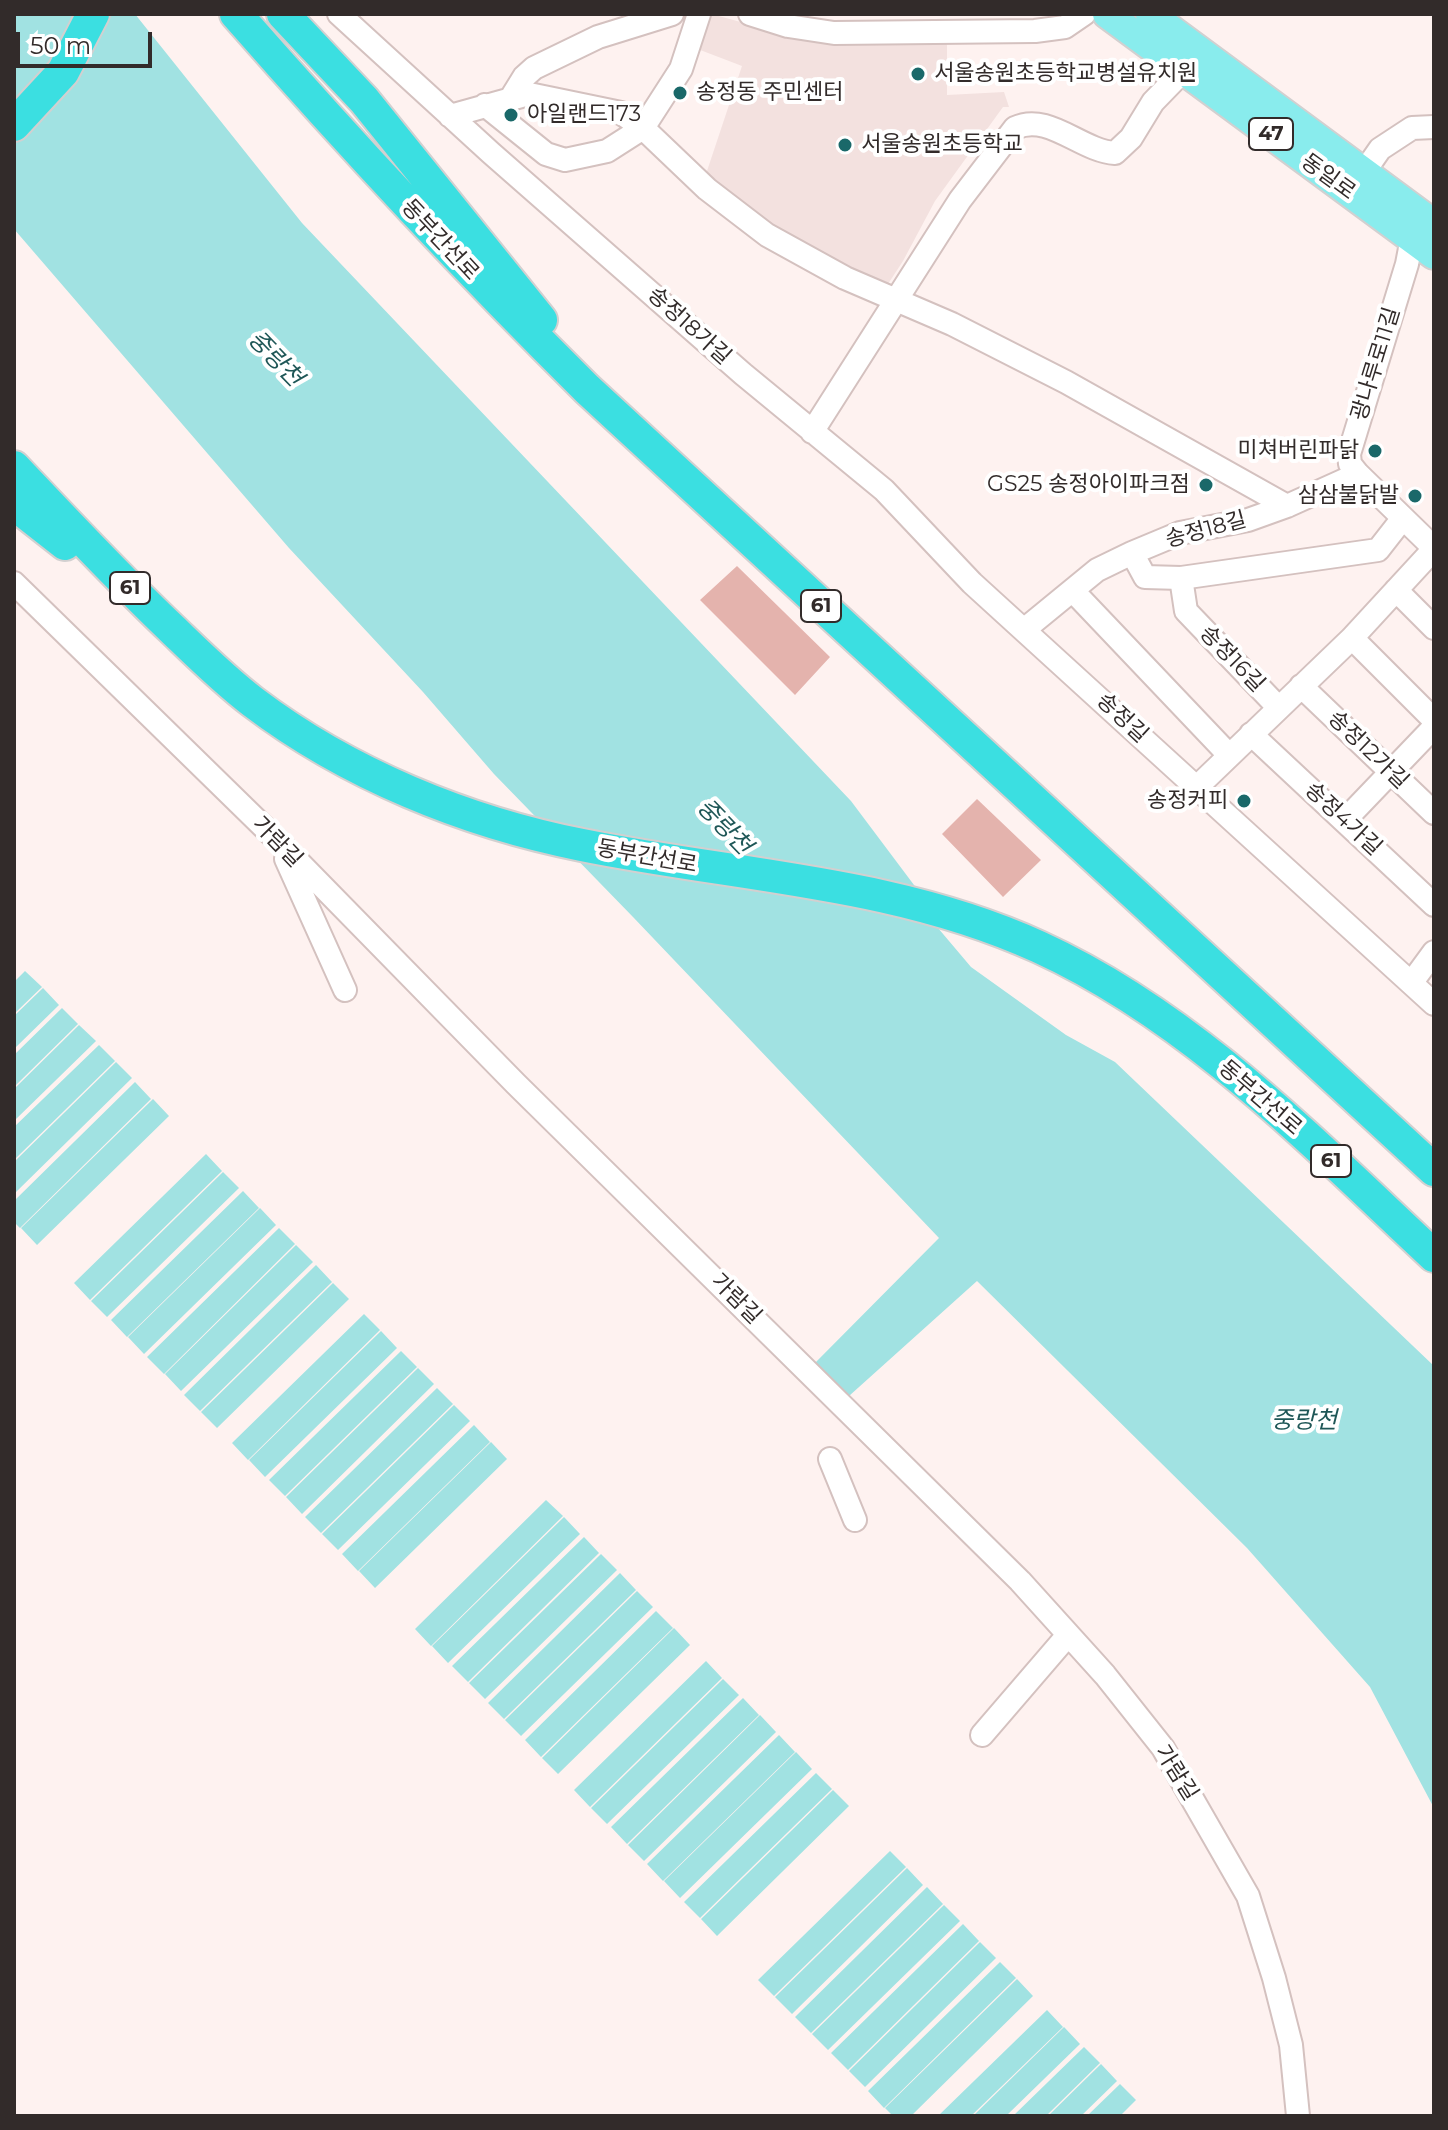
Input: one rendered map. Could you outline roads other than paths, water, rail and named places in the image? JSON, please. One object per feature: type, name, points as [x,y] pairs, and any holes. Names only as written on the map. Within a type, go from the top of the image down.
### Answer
[{"type":"highway","points":[[14,125],[63,72],[93,14]]},
{"type":"highway","name":"동부간선로","points":[[236,14],[322,113],[477,280],[587,389],[1434,1170]]},
{"type":"highway","points":[[283,14],[398,140],[531,305],[587,389]]},
{"type":"highway","name":"동부간선로","points":[[14,467],[159,617],[252,702],[361,768],[424,797],[512,828],[593,848],[870,893],[919,904],[1038,946],[1090,973],[1164,1020],[1226,1068],[1434,1256]]},
{"type":"highway","points":[[14,504],[159,617]]},
{"type":"main road","name":"동일로","points":[[1107,14],[1427,239]]},
{"type":"main road","name":"동일로","points":[[1169,19],[1364,172],[1427,239]]},
{"type":"street","name":"송정18가길","points":[[339,14],[450,116],[812,432]]},
{"type":"street","points":[[511,98],[524,77],[534,68],[598,37],[672,14]]},
{"type":"street","points":[[485,105],[546,154],[565,160],[607,151],[643,128],[681,69],[699,14]]},
{"type":"street","points":[[750,14],[788,26],[834,33],[1035,31],[1065,27],[1084,14]]},
{"type":"street","points":[[812,432],[960,200],[1015,128],[1025,123],[1039,124],[1101,152],[1115,153],[1124,145],[1153,102],[1184,70]]},
{"type":"street","points":[[450,116],[529,94],[621,113],[643,128],[707,189],[767,235],[845,278],[952,324],[1066,382],[1287,506]]},
{"type":"street","name":"동일로","points":[[1364,172],[1380,149],[1412,128],[1434,127]]},
{"type":"street","name":"광나루로11길","points":[[1358,474],[1350,464],[1349,454],[1407,264],[1427,239]]},
{"type":"street","name":"송정길","points":[[812,432],[884,490],[972,583],[1434,1004]]},
{"type":"street","points":[[1358,474],[1434,548]]},
{"type":"street","name":"송정18길","points":[[1025,629],[1097,570],[1132,553],[1180,533],[1248,520],[1358,474]]},
{"type":"street","points":[[1132,553],[1145,577],[1181,578],[1378,550],[1403,518]]},
{"type":"street","name":"송정16길","points":[[1197,787],[1352,638],[1434,548]]},
{"type":"street","name":"송정16길","points":[[1181,578],[1186,611],[1278,707]]},
{"type":"street","name":"가람길","points":[[14,583],[277,840],[516,1084],[1020,1581],[1105,1675],[1163,1748],[1248,1896],[1291,2045],[1298,2116]]},
{"type":"street","points":[[1396,590],[1434,628]]},
{"type":"street","points":[[1073,591],[1229,755]]},
{"type":"street","points":[[1352,638],[1434,720]]},
{"type":"street","name":"송정12가길","points":[[1301,686],[1434,813]]},
{"type":"street","points":[[1345,820],[1434,727]]},
{"type":"street","name":"송정4가길","points":[[1251,734],[1434,905]]},
{"type":"street","points":[[277,840],[345,990]]},
{"type":"street","points":[[1412,982],[1434,952]]},
{"type":"street","points":[[830,1459],[855,1520]]},
{"type":"street","points":[[982,1735],[1068,1635]]},
{"type":"water","name":"중랑천","points":[[14,14],[135,14],[302,223],[851,801],[914,885],[938,928],[971,967],[1066,1035],[1115,1062],[1434,1366],[1434,1808],[1370,1687],[1247,1548],[977,1281],[849,1396],[813,1365],[939,1238],[494,774],[423,692],[289,548],[14,229]]},
{"type":"water","points":[[25,971],[42,987],[14,1014],[14,982]]},
{"type":"water","points":[[43,988],[59,1005],[14,1049],[14,1016]]},
{"type":"water","points":[[62,1008],[78,1024],[14,1087],[14,1055]]},
{"type":"water","points":[[79,1025],[96,1041],[14,1121],[14,1089]]},
{"type":"water","points":[[99,1045],[115,1061],[14,1160],[14,1127]]},
{"type":"water","points":[[116,1062],[132,1078],[14,1194],[14,1162]]},
{"type":"water","points":[[135,1082],[151,1099],[20,1228],[14,1222],[14,1201]]},
{"type":"water","points":[[153,1099],[169,1116],[37,1245],[21,1228]]},
{"type":"water","points":[[206,1154],[222,1171],[90,1300],[74,1283]]},
{"type":"water","points":[[223,1172],[239,1188],[107,1317],[91,1301]]},
{"type":"water","points":[[243,1191],[259,1208],[127,1337],[111,1320]]},
{"type":"water","points":[[260,1208],[276,1225],[144,1354],[128,1337]]},
{"type":"water","points":[[279,1228],[295,1244],[164,1374],[147,1357]]},
{"type":"water","points":[[296,1245],[313,1262],[181,1391],[165,1374]]},
{"type":"water","points":[[316,1265],[332,1282],[200,1411],[184,1395]]},
{"type":"water","points":[[333,1283],[349,1299],[217,1428],[201,1412]]},
{"type":"water","points":[[364,1314],[380,1330],[248,1460],[232,1443]]},
{"type":"water","points":[[381,1331],[397,1348],[265,1477],[249,1460]]},
{"type":"water","points":[[401,1351],[417,1367],[285,1496],[269,1480]]},
{"type":"water","points":[[418,1368],[434,1384],[302,1514],[286,1497]]},
{"type":"water","points":[[437,1388],[453,1404],[321,1533],[305,1517]]},
{"type":"water","points":[[454,1405],[470,1421],[338,1550],[322,1534]]},
{"type":"water","points":[[474,1425],[490,1442],[358,1571],[342,1554]]},
{"type":"water","points":[[491,1442],[507,1459],[375,1588],[359,1571]]},
{"type":"water","points":[[546,1500],[563,1516],[431,1646],[415,1629]]},
{"type":"water","points":[[564,1517],[580,1534],[448,1663],[432,1646]]},
{"type":"water","points":[[584,1537],[599,1553],[468,1682],[452,1666]]},
{"type":"water","points":[[601,1554],[617,1570],[485,1699],[469,1683]]},
{"type":"water","points":[[620,1573],[636,1590],[504,1719],[488,1703]]},
{"type":"water","points":[[637,1591],[653,1607],[521,1736],[505,1720]]},
{"type":"water","points":[[656,1611],[673,1628],[541,1757],[525,1740]]},
{"type":"water","points":[[674,1628],[690,1645],[558,1774],[542,1758]]},
{"type":"water","points":[[706,1661],[722,1678],[590,1807],[574,1790]]},
{"type":"water","points":[[723,1679],[739,1695],[607,1824],[591,1808]]},
{"type":"water","points":[[743,1698],[759,1715],[627,1844],[611,1827]]},
{"type":"water","points":[[760,1715],[776,1732],[644,1861],[628,1845]]},
{"type":"water","points":[[779,1735],[795,1752],[663,1881],[647,1864]]},
{"type":"water","points":[[796,1752],[812,1769],[680,1898],[664,1881]]},
{"type":"water","points":[[816,1773],[832,1789],[700,1918],[684,1902]]},
{"type":"water","points":[[833,1790],[849,1806],[717,1936],[701,1919]]},
{"type":"water","points":[[890,1851],[906,1867],[774,1996],[758,1980]]},
{"type":"water","points":[[907,1868],[923,1885],[792,2014],[775,1997]]},
{"type":"water","points":[[927,1887],[943,1904],[811,2033],[795,2017]]},
{"type":"water","points":[[944,1905],[960,1921],[828,2050],[812,2034]]},
{"type":"water","points":[[963,1924],[979,1941],[848,2070],[831,2053]]},
{"type":"water","points":[[980,1942],[996,1958],[865,2087],[849,2071]]},
{"type":"water","points":[[1000,1962],[1016,1978],[884,2108],[868,2091]]},
{"type":"water","points":[[1017,1979],[1033,1996],[911,2116],[893,2116],[885,2108]]},
{"type":"water","points":[[1047,2010],[1063,2027],[971,2116],[938,2116]]},
{"type":"water","points":[[1064,2027],[1080,2044],[1006,2116],[973,2116]]},
{"type":"water","points":[[1084,2047],[1100,2063],[1046,2116],[1013,2116]]},
{"type":"water","points":[[1101,2064],[1117,2081],[1081,2116],[1048,2116]]},
{"type":"water","points":[[1120,2084],[1136,2100],[1120,2116],[1087,2116]]},
{"type":"place","name":"서울송원초등학교병설유치원","points":[[918,74]]},
{"type":"place","name":"송정동 주민센터","points":[[680,93]]},
{"type":"place","name":"아일랜드173","points":[[511,115]]},
{"type":"place","name":"서울송원초등학교","points":[[845,145]]},
{"type":"place","name":"미쳐버린파닭","points":[[1375,451]]},
{"type":"place","name":"GS25 송정아이파크점","points":[[1206,485]]},
{"type":"place","name":"삼삼불닭발","points":[[1415,496]]},
{"type":"place","name":"송정커피","points":[[1244,801]]}]
